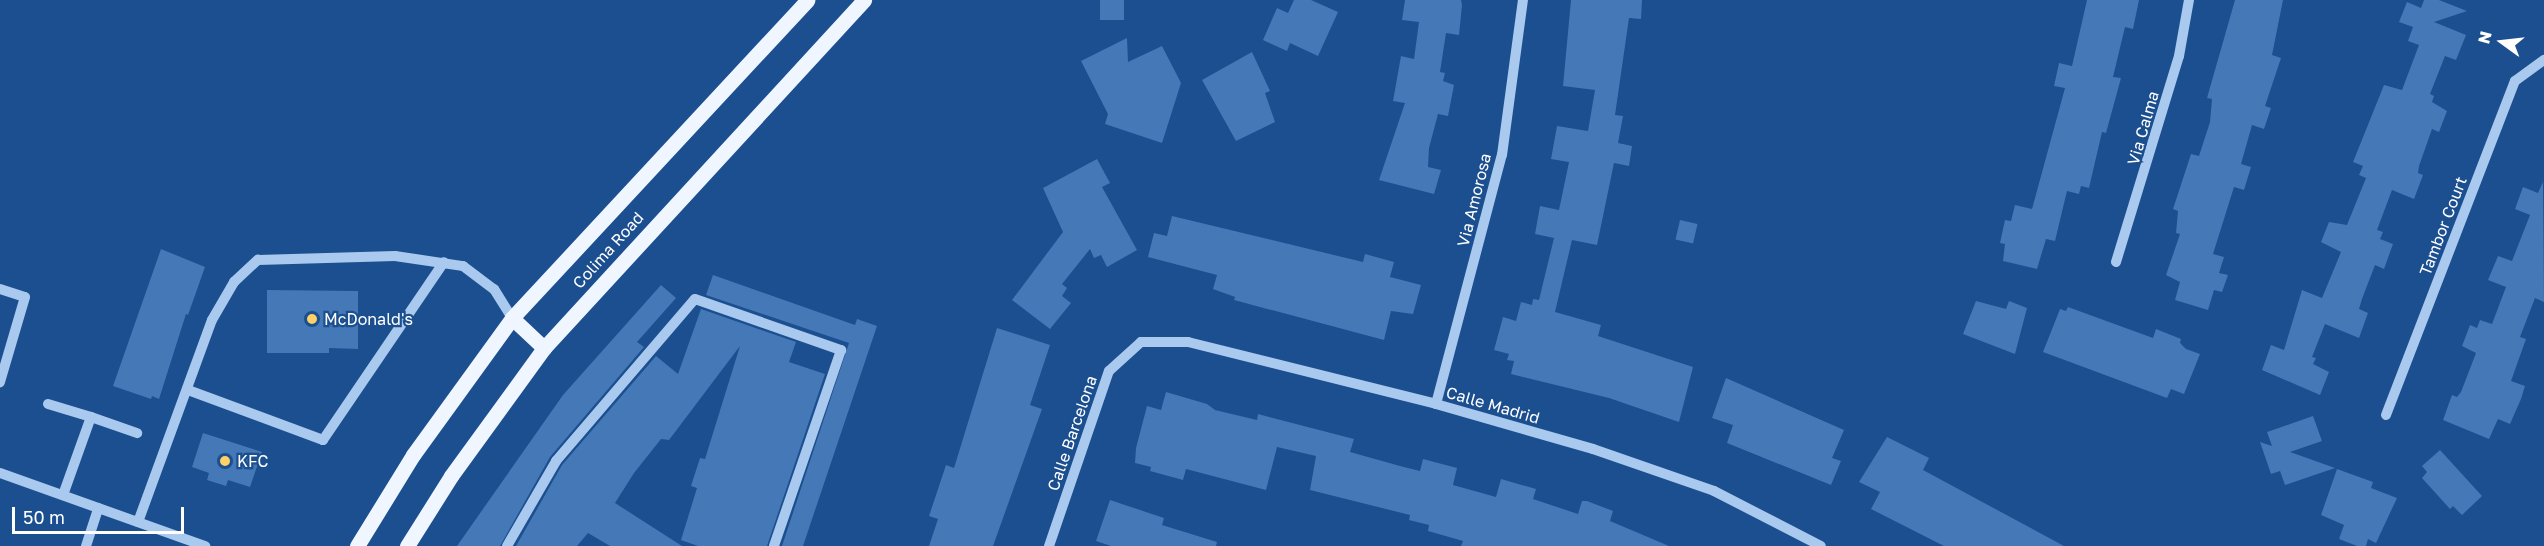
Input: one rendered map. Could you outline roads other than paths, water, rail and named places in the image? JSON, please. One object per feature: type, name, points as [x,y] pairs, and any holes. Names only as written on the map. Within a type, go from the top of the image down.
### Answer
[{"type":"main road","name":"Colima Road","points":[[357,546],[413,455],[512,318],[807,0]]},
{"type":"main road","name":"Colima Road","points":[[406,546],[451,476],[544,348],[864,0]]},
{"type":"main road","points":[[512,318],[544,348]]},
{"type":"street","name":"Via Amorosa","points":[[1436,404],[1502,155],[1523,0]]},
{"type":"street","name":"Via Calma","points":[[2116,262],[2179,56],[2189,0]]},
{"type":"street","name":"Tambor Court","points":[[2386,415],[2515,81],[2544,60]]},
{"type":"street","points":[[138,522],[212,320],[234,282],[258,260],[395,256],[444,262],[476,272],[494,289],[512,318]]},
{"type":"street","points":[[188,390],[323,440],[444,262]]},
{"type":"street","points":[[0,288],[26,297],[0,382]]},
{"type":"street","points":[[507,546],[556,462],[695,299],[841,350],[774,546]]},
{"type":"street","name":"Calle Madrid","points":[[1141,342],[1188,342],[1436,404],[1593,449],[1714,491],[1821,546]]},
{"type":"street","name":"Calle Barcelona","points":[[1049,546],[1109,371],[1141,342]]},
{"type":"street","points":[[48,404],[137,433]]},
{"type":"street","points":[[63,495],[91,417]]},
{"type":"street","points":[[0,473],[205,546]]},
{"type":"street","points":[[86,546],[98,508]]},
{"type":"place","name":"McDonald's","points":[[312,319]]},
{"type":"place","name":"KFC","points":[[225,461]]}]
